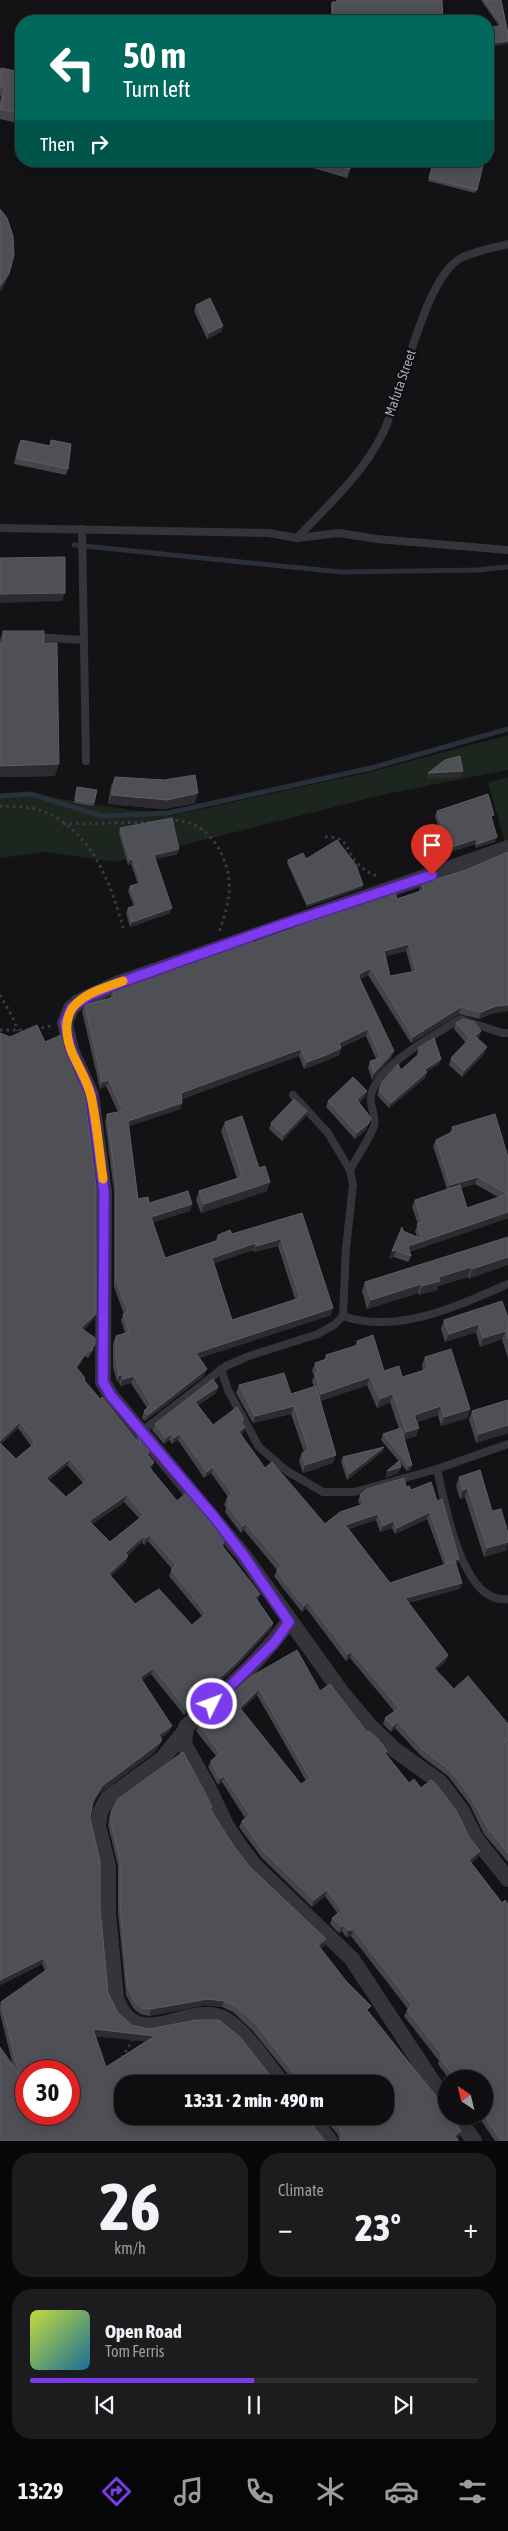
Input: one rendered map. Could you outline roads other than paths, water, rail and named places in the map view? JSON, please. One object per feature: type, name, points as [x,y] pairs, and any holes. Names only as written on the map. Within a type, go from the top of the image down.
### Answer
[{"type":"street","points":[[508,848],[215,948],[88,996],[71,1008],[65,1023],[71,1050],[91,1094],[104,1192],[103,1382],[111,1396],[244,1556],[289,1622],[342,1693],[369,1725],[395,1750],[440,1782],[462,1812],[476,1839],[508,1879]]},
{"type":"street","points":[[275,2075],[239,2031],[223,2018],[213,2015],[161,2025],[140,2025],[129,2019],[120,2008],[116,1998],[108,1913],[108,1866],[98,1826],[100,1812],[108,1798],[162,1759],[186,1727],[237,1681],[274,1643],[289,1622]]},
{"type":"street","points":[[184,1732],[184,1744],[188,1753],[208,1787],[226,1825],[239,1845],[254,1864],[352,1960],[438,2090]]},
{"type":"street","points":[[317,2125],[330,2141]]},
{"type":"street","points":[[462,2125],[474,2141]]},
{"type":"lane","name":"Mafuta Street","points":[[297,538],[348,485],[367,460],[383,432],[422,322],[444,273],[461,258],[508,244]]},
{"type":"lane","points":[[0,528],[269,533],[297,538],[339,533],[377,539],[508,550]]},
{"type":"lane","points":[[82,530],[86,761]]},
{"type":"lane","points":[[28,637],[84,640]]},
{"type":"lane","points":[[350,1170],[374,1127],[375,1117],[371,1097],[375,1086],[406,1053],[460,1019],[502,1034],[508,1033]]},
{"type":"lane","points":[[142,1431],[221,1369],[249,1356],[318,1334],[334,1325],[343,1316],[346,1248],[353,1185],[350,1170],[328,1133],[294,1095]]},
{"type":"lane","points":[[343,1316],[374,1324],[394,1323],[466,1302],[508,1284]]},
{"type":"lane","points":[[221,1369],[228,1390],[259,1447],[287,1471],[314,1489],[338,1494],[354,1492],[437,1469],[508,1444]]},
{"type":"lane","points":[[437,1469],[454,1538],[468,1573],[479,1588],[492,1596],[508,1599]]},
{"type":"waterway","points":[[74,545],[341,572],[477,570],[508,567]]},
{"type":"waterway","points":[[0,796],[31,794],[102,816],[168,813],[371,768],[508,729]]}]
